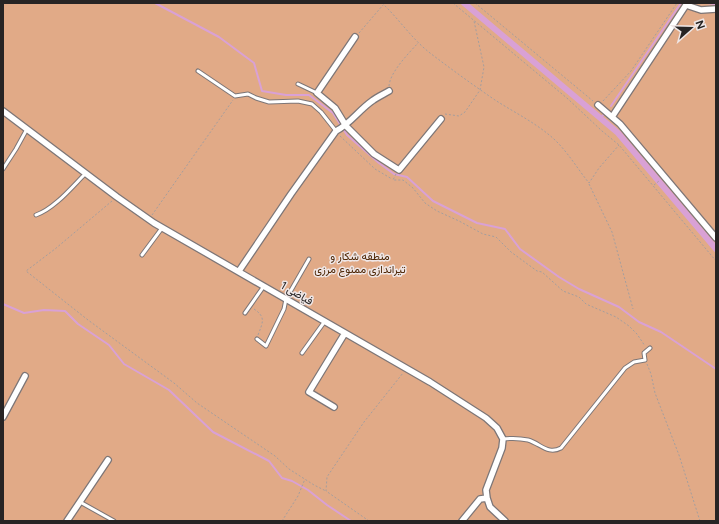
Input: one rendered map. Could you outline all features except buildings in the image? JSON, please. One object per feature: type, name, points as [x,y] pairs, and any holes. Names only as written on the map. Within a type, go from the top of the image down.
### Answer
[{"type":"street","points":[[612,117],[686,5],[701,10],[716,9]]},
{"type":"street","points":[[355,37],[317,93],[335,108],[345,126],[374,154],[399,170],[411,154],[430,134],[441,118]]},
{"type":"street","points":[[239,271],[291,194],[337,130],[345,126],[372,101],[389,91]]},
{"type":"street","points":[[598,105],[620,124],[716,238]]},
{"type":"street","name":"فیاضی 1","points":[[3,111],[85,174],[149,220],[406,368],[486,418],[497,428],[503,439]]},
{"type":"street","points":[[334,407],[310,392],[345,333]]},
{"type":"street","points":[[3,417],[26,376]]},
{"type":"street","points":[[503,439],[502,448],[486,490],[490,507],[505,521]]},
{"type":"street","points":[[67,521],[108,460]]},
{"type":"street","points":[[462,521],[480,500],[487,498]]},
{"type":"lane","points":[[198,71],[235,96],[248,94],[269,102],[298,101],[312,104],[337,130]]},
{"type":"lane","points":[[298,84],[317,93]]},
{"type":"lane","points":[[3,169],[27,129]]},
{"type":"lane","points":[[3,160],[7,163]]},
{"type":"lane","points":[[36,215],[43,213],[68,192],[85,174]]},
{"type":"lane","points":[[142,255],[162,228]]},
{"type":"lane","points":[[257,339],[266,346],[284,309],[286,299],[309,259]]},
{"type":"lane","points":[[246,314],[264,286]]},
{"type":"lane","points":[[302,353],[325,321]]},
{"type":"lane","points":[[503,439],[514,437],[529,440],[548,450],[555,451],[561,448],[625,368],[634,362],[645,360],[644,353],[649,349]]},
{"type":"lane","points":[[80,502],[114,521]]},
{"type":"path","points":[[453,3],[568,99],[602,132],[619,145],[716,260]]},
{"type":"path","points":[[475,3],[598,105],[631,71],[677,3]]},
{"type":"path","points":[[355,37],[382,4],[430,53],[480,90],[550,135],[589,183],[612,232],[633,309]]},
{"type":"path","points":[[441,118],[444,114],[459,116],[465,112],[480,90],[484,67],[474,20]]},
{"type":"path","points":[[389,91],[389,81],[394,72],[418,42]]},
{"type":"path","points":[[149,220],[229,107],[235,96]]},
{"type":"path","points":[[337,130],[355,152],[375,169],[393,180],[403,180],[413,188],[425,203],[437,211],[483,234],[496,237],[512,252],[537,271],[542,272],[564,291],[579,297],[586,304],[616,317],[637,334],[649,349]]},
{"type":"path","points":[[589,183],[599,168],[619,145]]},
{"type":"path","points":[[653,186],[663,178]]},
{"type":"path","points":[[117,197],[55,249],[26,271],[88,320],[174,383],[197,403],[275,456],[289,469],[326,491],[369,521]]},
{"type":"path","points":[[251,306],[261,313],[264,322],[257,339]]},
{"type":"path","points":[[645,360],[651,374],[655,394],[679,455],[700,521]]},
{"type":"path","points":[[326,491],[327,477],[330,472],[364,422],[406,368]]},
{"type":"path","points":[[282,521],[305,478]]},
{"type":"green space","name":"منطقه شکار و تیراندازی ممنوع مرزی","points":[[3,3],[716,3],[716,521],[3,521]]},
{"type":"waterway","points":[[155,3],[219,37],[254,63],[262,91],[286,95],[309,95],[333,113],[347,135],[379,163],[394,174],[407,177],[433,201],[477,223],[505,229],[520,249],[559,277],[579,289],[619,307],[639,322],[661,332],[716,369]]},
{"type":"waterway","points":[[464,3],[618,133],[716,249]]},
{"type":"waterway","points":[[611,106],[681,3]]},
{"type":"waterway","points":[[707,3],[716,3]]},
{"type":"waterway","points":[[601,118],[604,114]]},
{"type":"waterway","points":[[3,304],[24,313],[44,310],[65,311],[78,324],[109,345],[124,364],[169,390],[213,432],[269,461],[282,478],[292,481],[308,490],[351,521]]}]
